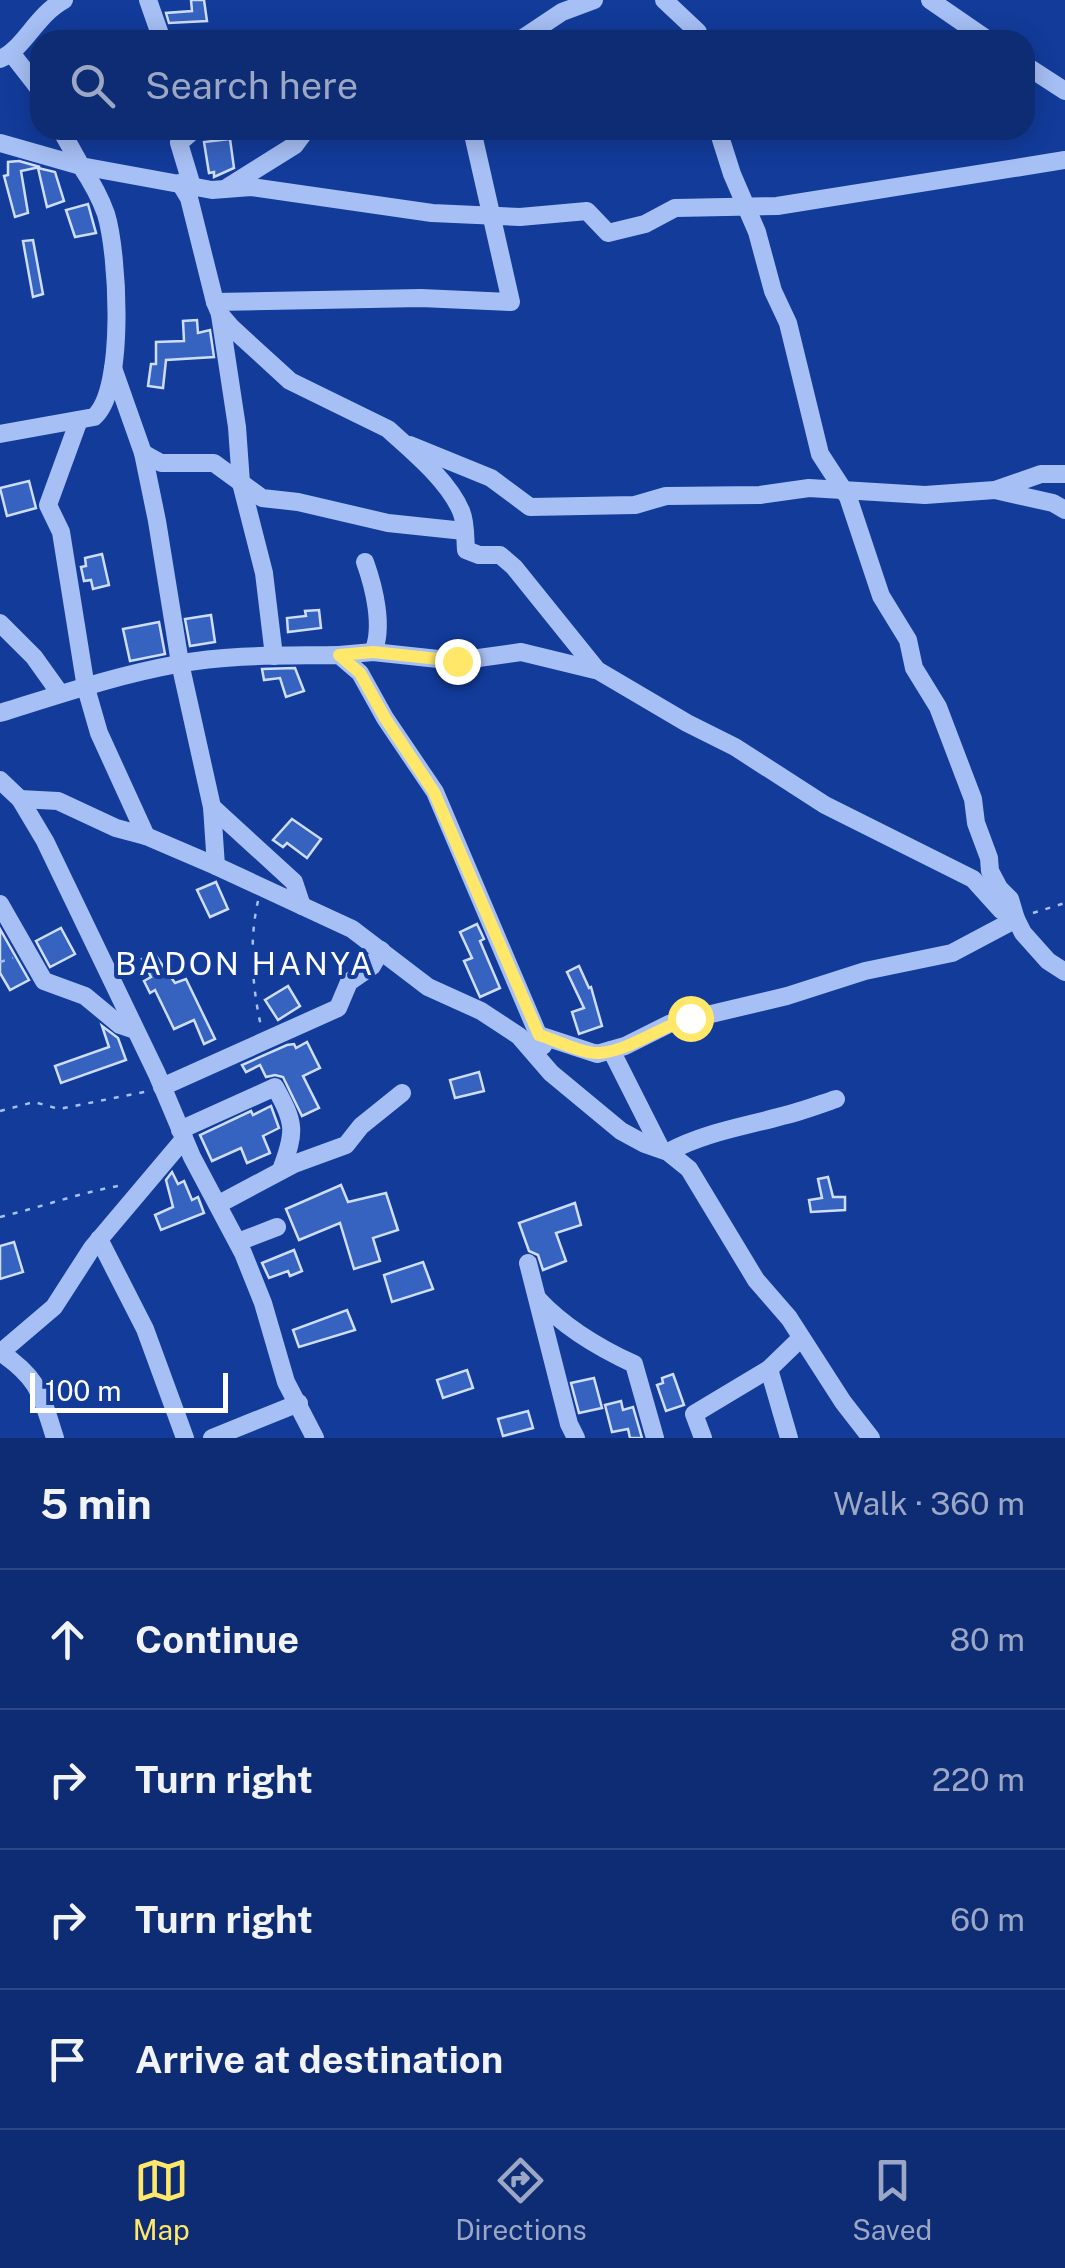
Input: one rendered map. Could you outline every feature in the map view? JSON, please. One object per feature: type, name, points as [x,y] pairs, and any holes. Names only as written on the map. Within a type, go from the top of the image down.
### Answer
[{"type":"street","points":[[30,80],[6,57],[42,16],[64,0]]},
{"type":"street","points":[[148,0],[158,30]]},
{"type":"street","points":[[535,30],[562,12],[594,0]]},
{"type":"street","points":[[664,0],[696,30]]},
{"type":"street","points":[[930,0],[974,30]]},
{"type":"street","points":[[1035,72],[1065,91]]},
{"type":"street","points":[[0,434],[94,417],[104,408],[113,368],[118,308],[112,242],[106,214],[67,140]]},
{"type":"street","points":[[179,140],[188,198],[217,308],[237,427],[242,484],[264,573],[274,656]]},
{"type":"street","points":[[228,187],[299,140]]},
{"type":"street","points":[[217,308],[421,298],[511,302],[474,140]]},
{"type":"street","points":[[721,140],[748,208],[773,291],[788,323],[820,454],[856,518],[864,554],[881,596],[908,640],[914,668],[938,706],[973,799],[990,871],[998,888],[1010,899],[1023,932],[1048,961],[1065,972]]},
{"type":"street","points":[[0,142],[81,166],[212,190],[251,186],[432,213],[492,216],[587,211],[608,232],[645,224],[676,208],[776,206],[1065,160]]},
{"type":"street","points":[[217,308],[290,381],[388,429],[401,441],[450,493],[462,513],[466,550],[479,556],[500,555],[597,670]]},
{"type":"street","points":[[113,368],[143,454],[180,664],[212,806],[216,866]]},
{"type":"street","points":[[79,420],[48,505],[61,532],[86,688],[99,734],[146,836]]},
{"type":"street","points":[[401,441],[490,478],[530,508],[635,505],[666,496],[760,495],[809,488],[925,496],[995,490],[1041,474],[1065,474]]},
{"type":"street","points":[[143,454],[161,463],[214,463],[262,498],[298,502],[388,523],[464,531]]},
{"type":"street","points":[[995,490],[1053,503],[1065,510]]},
{"type":"street","points":[[365,562],[372,581],[378,640],[373,652]]},
{"type":"street","points":[[0,623],[34,657],[59,692]]},
{"type":"street","points":[[0,713],[59,692],[180,664],[373,652],[457,661],[521,652],[597,670],[735,747],[826,805],[973,879],[1001,910],[1016,919]]},
{"type":"street","points":[[339,655],[360,673],[434,792],[557,1078]]},
{"type":"street","points":[[2,780],[20,798],[45,841],[182,1134],[238,1242],[263,1303],[286,1382],[315,1438]]},
{"type":"street","points":[[20,798],[58,800],[116,828],[146,836],[216,866],[352,929],[428,986],[519,1036],[557,1078],[621,1130],[664,1150],[689,1169],[747,1266],[789,1318],[872,1438]]},
{"type":"street","points":[[212,806],[294,882],[302,906]]},
{"type":"street","points":[[0,904],[44,980],[85,996],[120,1025],[135,1030]]},
{"type":"street","points":[[539,1035],[597,1054],[690,1018],[952,953],[1016,919]]},
{"type":"street","points":[[162,1087],[338,1008],[348,982],[372,966],[380,950]]},
{"type":"street","points":[[611,1050],[664,1150]]},
{"type":"street","points":[[55,1438],[43,1393],[18,1364],[0,1352],[54,1308],[100,1238],[182,1134],[275,1086],[293,1122],[292,1142],[281,1170]]},
{"type":"street","points":[[219,1204],[281,1170],[346,1145],[361,1126],[402,1093]]},
{"type":"street","points":[[664,1150],[836,1099]]},
{"type":"street","points":[[238,1242],[277,1226]]},
{"type":"street","points":[[100,1238],[145,1328],[184,1438]]},
{"type":"street","points":[[528,1263],[576,1438]]},
{"type":"street","points":[[538,1299],[552,1314],[607,1352],[634,1364],[655,1438]]},
{"type":"street","points":[[703,1438],[694,1414],[769,1369],[801,1338]]},
{"type":"street","points":[[769,1369],[789,1438]]},
{"type":"street","points":[[212,1438],[299,1404]]},
{"type":"path","points":[[261,888],[253,920],[253,948],[255,988],[266,1042]]},
{"type":"path","points":[[1016,919],[1065,903]]},
{"type":"path","points":[[0,1111],[34,1102],[59,1110],[162,1087]]},
{"type":"path","points":[[0,1217],[48,1206],[65,1197],[149,1180]]},
{"type":"building","points":[[191,0],[204,0],[207,21],[169,23],[166,13],[192,11]]},
{"type":"building","points":[[230,140],[234,168],[214,177],[214,172],[209,173],[204,142]]},
{"type":"building","points":[[8,162],[40,167],[21,171],[28,213],[15,217],[4,176],[8,175]]},
{"type":"building","points":[[38,168],[55,172],[64,201],[47,207]]},
{"type":"building","points":[[88,204],[96,233],[75,237],[66,210]]},
{"type":"building","points":[[33,240],[43,294],[33,297],[23,241]]},
{"type":"building","points":[[197,320],[198,333],[210,330],[214,357],[166,360],[163,388],[148,386],[151,364],[156,364],[156,342],[184,341],[183,321]]},
{"type":"building","points":[[29,481],[36,508],[7,516],[0,488]]},
{"type":"building","points":[[102,554],[109,585],[93,589],[91,580],[84,581],[81,567],[86,566],[85,558]]},
{"type":"building","points":[[319,610],[321,628],[288,632],[287,618]]},
{"type":"building","points":[[211,615],[215,642],[190,646],[185,619]]},
{"type":"building","points":[[159,622],[165,654],[130,661],[123,629]]},
{"type":"building","points":[[295,668],[304,691],[286,697],[280,678],[264,680],[262,669]]},
{"type":"building","points":[[292,819],[321,839],[307,858],[287,843],[283,847],[273,840]]},
{"type":"building","points":[[216,882],[228,909],[210,917],[197,890]]},
{"type":"building","points":[[477,924],[500,988],[480,997],[464,961],[472,958],[460,932]]},
{"type":"building","points":[[61,928],[75,954],[50,967],[36,941]]},
{"type":"building","points":[[0,929],[29,980],[10,990],[0,973]]},
{"type":"building","points":[[154,953],[175,983],[186,979],[215,1039],[204,1044],[194,1020],[174,1029],[155,990],[150,993],[144,981],[151,977],[142,959]]},
{"type":"building","points":[[579,966],[591,987],[602,1026],[579,1034],[572,1012],[584,1008],[567,972]]},
{"type":"building","points":[[288,986],[300,1006],[278,1020],[265,1000]]},
{"type":"building","points":[[102,1026],[118,1038],[126,1060],[61,1083],[55,1066],[109,1047]]},
{"type":"building","points":[[307,1042],[320,1068],[303,1076],[319,1108],[302,1116],[283,1077],[266,1077],[260,1065],[246,1072],[242,1065],[287,1045],[294,1044],[296,1048]]},
{"type":"building","points":[[479,1072],[484,1091],[455,1098],[450,1080]]},
{"type":"building","points":[[271,1106],[279,1128],[263,1136],[270,1153],[247,1163],[241,1148],[212,1161],[200,1135]]},
{"type":"building","points":[[172,1172],[178,1184],[184,1181],[192,1200],[198,1197],[204,1213],[161,1230],[155,1215],[173,1207],[166,1180]]},
{"type":"building","points":[[828,1177],[833,1197],[845,1197],[845,1210],[811,1212],[809,1200],[822,1198],[818,1179]]},
{"type":"building","points":[[341,1185],[348,1202],[386,1193],[398,1230],[373,1238],[380,1261],[354,1269],[340,1223],[299,1240],[286,1209]]},
{"type":"building","points":[[575,1203],[581,1225],[556,1233],[566,1261],[543,1270],[538,1255],[529,1251],[519,1223]]},
{"type":"building","points":[[14,1242],[23,1272],[0,1279],[0,1246]]},
{"type":"building","points":[[294,1250],[302,1271],[269,1278],[262,1263]]},
{"type":"building","points":[[423,1262],[433,1289],[392,1302],[384,1275]]},
{"type":"building","points":[[347,1310],[355,1330],[299,1347],[293,1330]]},
{"type":"building","points":[[467,1370],[473,1388],[443,1398],[437,1380]]},
{"type":"building","points":[[673,1374],[684,1405],[666,1411],[657,1385]]},
{"type":"building","points":[[594,1378],[602,1408],[579,1413],[571,1383]]},
{"type":"building","points":[[621,1401],[623,1410],[633,1407],[642,1438],[630,1438],[628,1429],[612,1432],[605,1405]]},
{"type":"building","points":[[528,1411],[533,1428],[503,1436],[498,1419]]},
{"type":"district","name":"BADON HANYA","points":[[245,963]]},
{"type":"route","points":[[457,661],[373,652],[339,655],[360,673],[434,792],[539,1035],[597,1054],[690,1018]]}]
